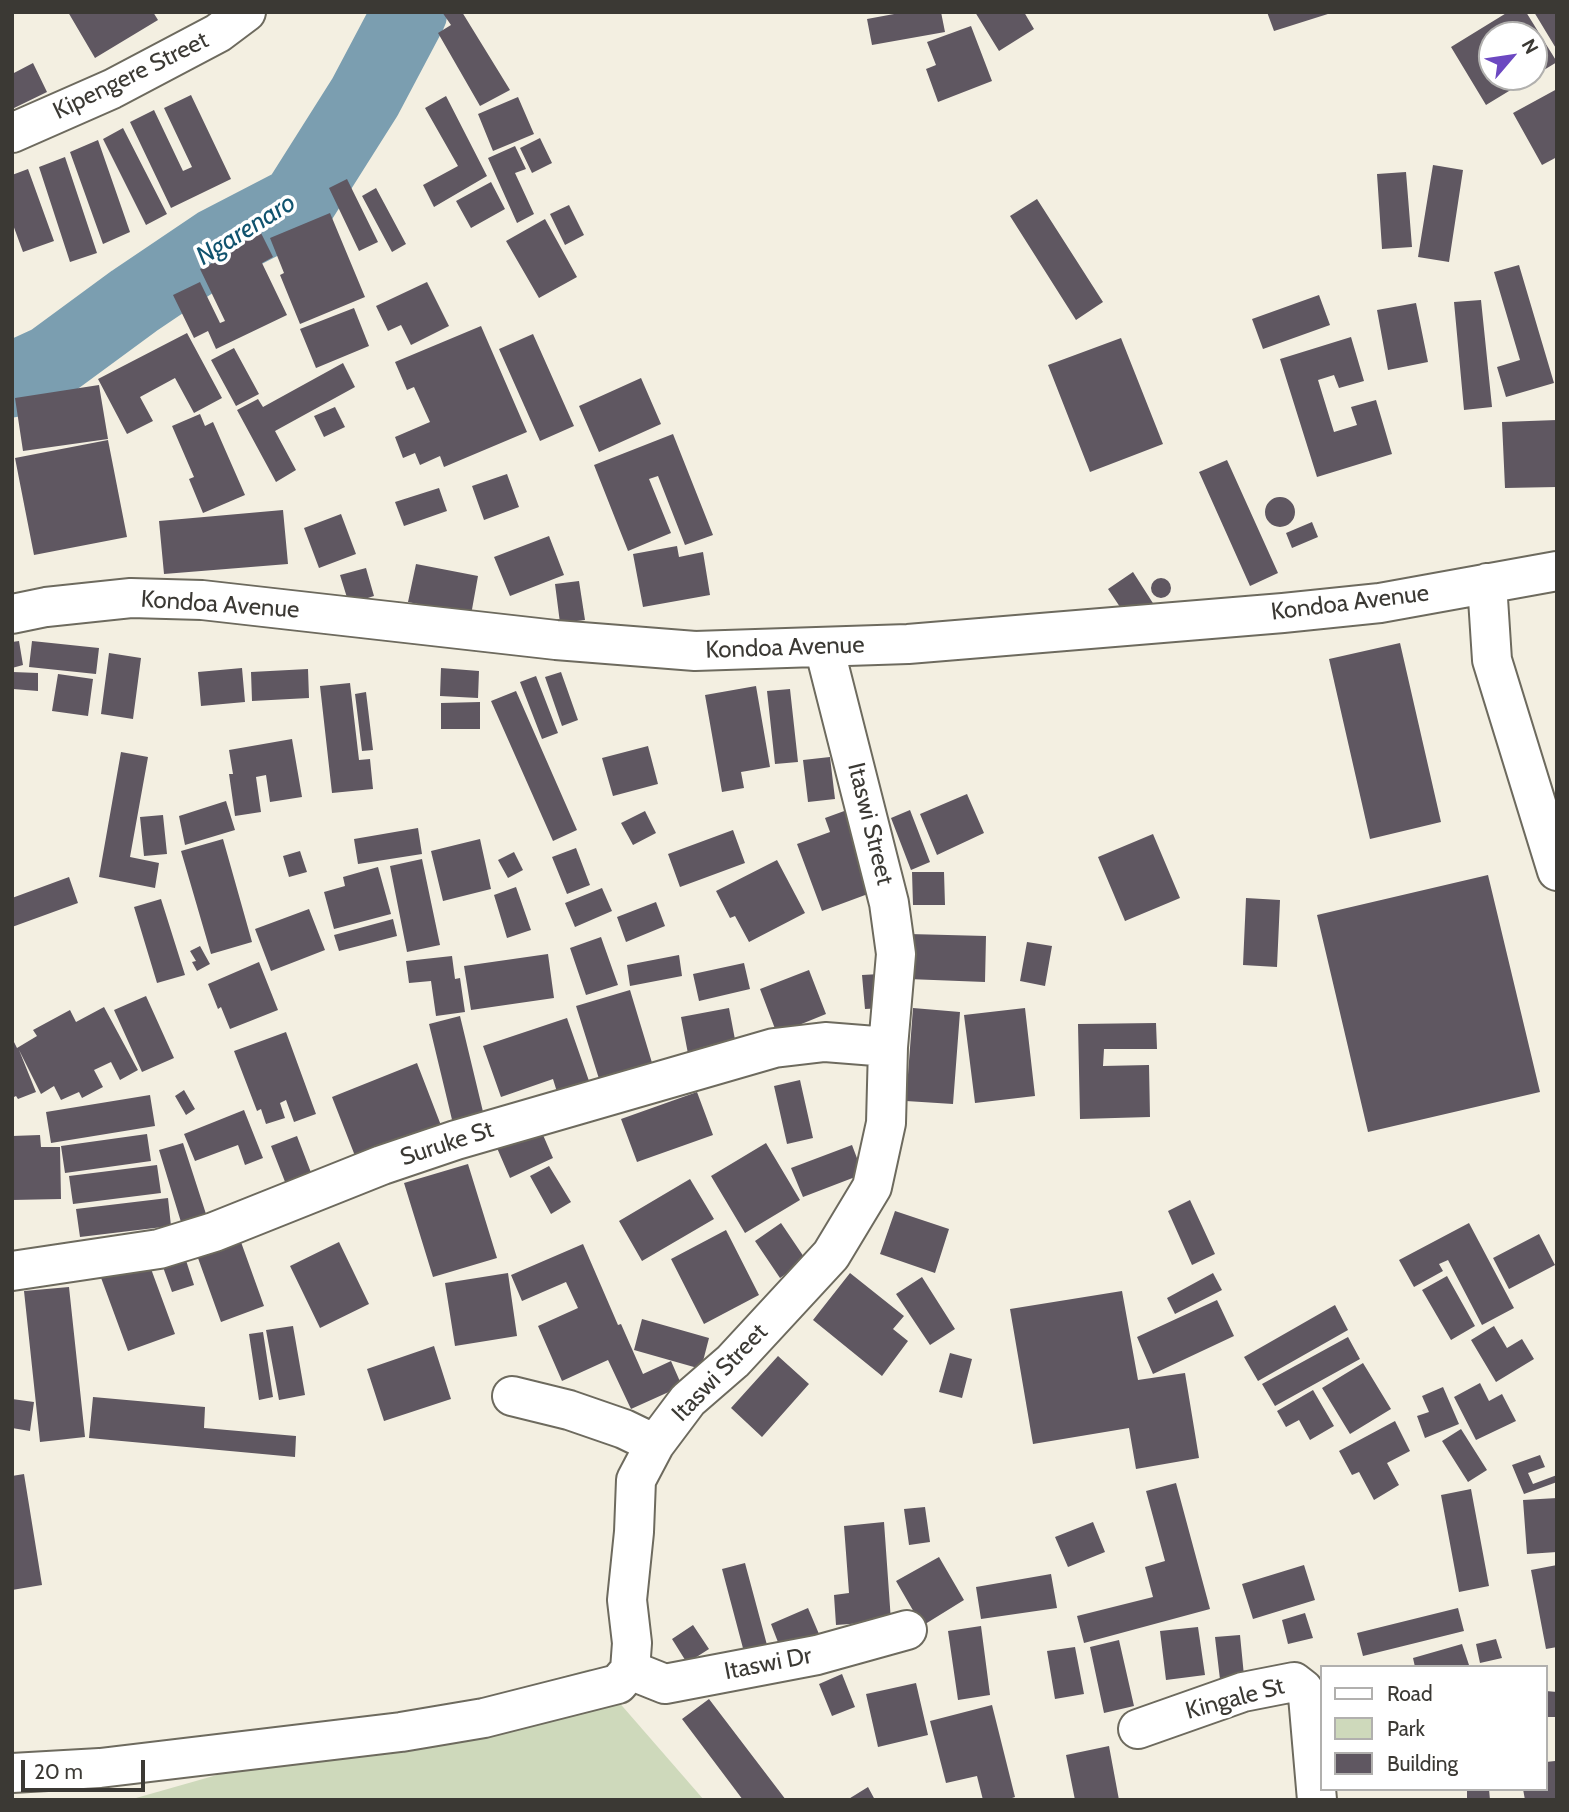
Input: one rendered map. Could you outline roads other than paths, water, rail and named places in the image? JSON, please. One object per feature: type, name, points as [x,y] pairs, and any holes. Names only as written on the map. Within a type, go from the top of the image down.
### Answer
[{"type":"street","name":"Kipengere Street","points":[[12,133],[112,89],[218,33],[246,12]]},
{"type":"street","name":"Kondoa Avenue","points":[[12,614],[46,607],[131,598],[202,600],[556,640],[695,651],[908,644],[1283,613],[1380,603],[1557,571]]},
{"type":"street","points":[[1487,583],[1492,660],[1557,871]]},
{"type":"street","name":"Itaswi Street","points":[[630,1670],[632,1643],[627,1600],[636,1480],[655,1444],[688,1401],[733,1361],[831,1255],[872,1187],[886,1123],[888,1047],[896,954],[889,903],[824,647]]},
{"type":"street","name":"Suruke St","points":[[12,1271],[159,1249],[214,1232],[382,1165],[456,1140],[774,1048],[825,1042],[888,1047]]},
{"type":"street","points":[[512,1396],[580,1414],[624,1429],[655,1444]]},
{"type":"street","name":"Itaswi Dr","points":[[630,1670],[665,1684],[817,1655],[907,1630]]},
{"type":"street","points":[[12,1773],[112,1766],[302,1746],[413,1730],[484,1718],[618,1684],[630,1670]]},
{"type":"street","name":"Kingale St","points":[[1138,1729],[1243,1692],[1294,1682],[1308,1696],[1317,1800]]},
{"type":"waterway","name":"Ngarenaro","points":[[12,380],[51,362],[217,245],[298,203],[365,97],[410,12]]}]
